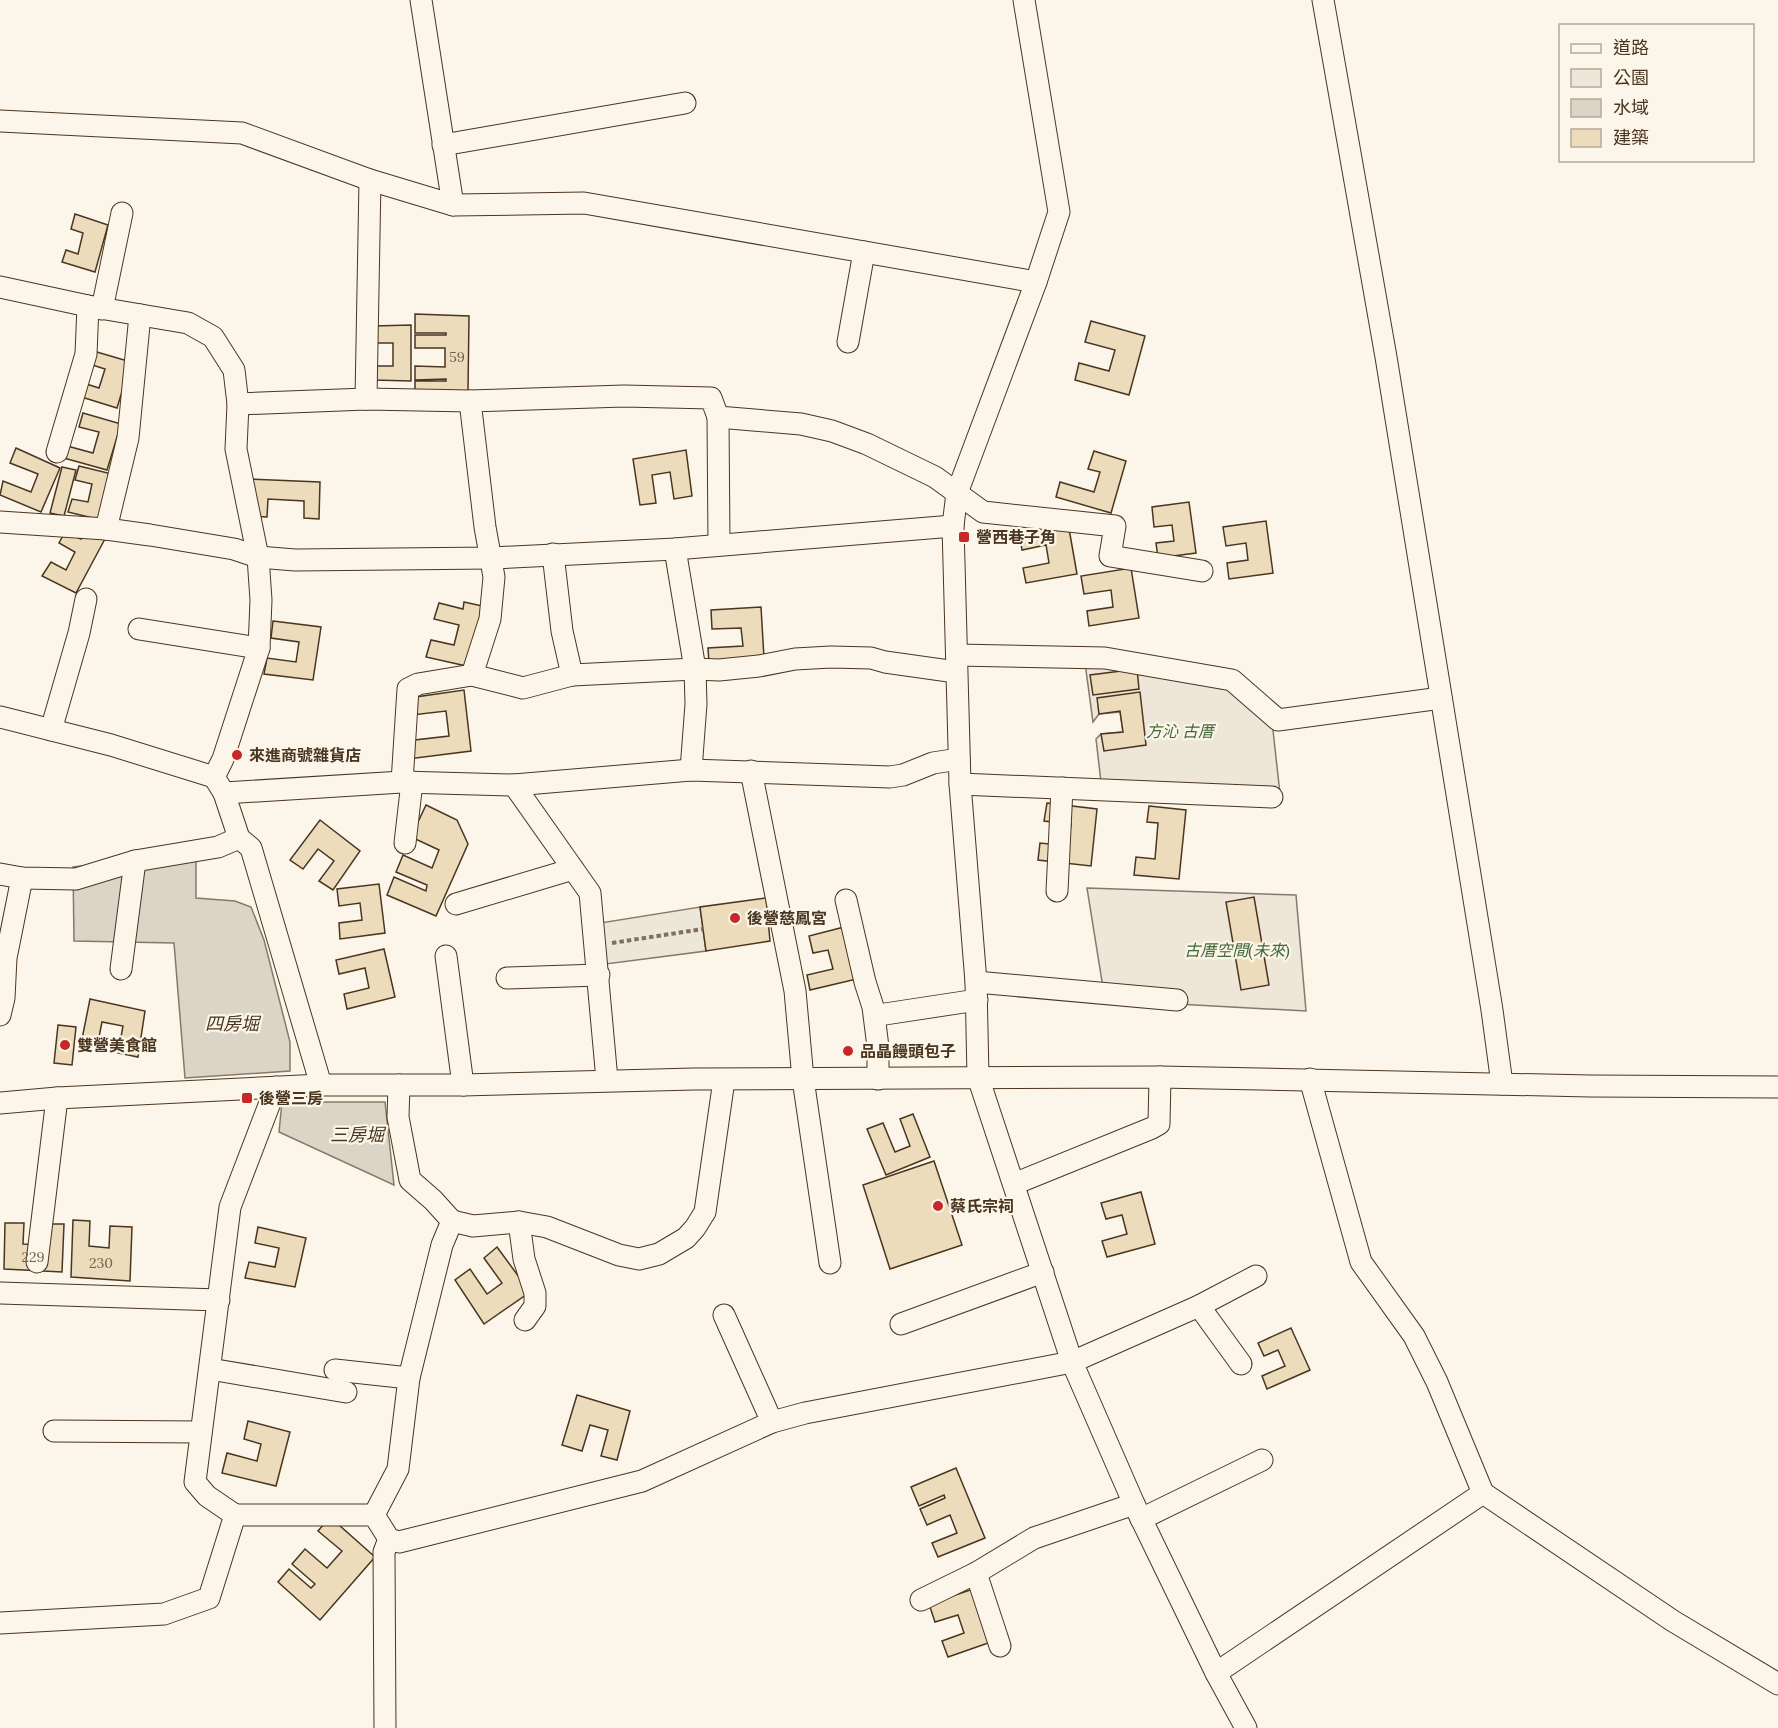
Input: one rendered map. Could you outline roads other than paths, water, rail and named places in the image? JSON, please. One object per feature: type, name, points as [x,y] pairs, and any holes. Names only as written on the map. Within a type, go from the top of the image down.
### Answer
[{"type":"street","points":[[421,0],[453,206]]},
{"type":"street","points":[[1024,0],[1059,212],[1036,282],[957,493],[953,526],[960,784],[976,991],[978,1077],[1072,1362],[1138,1512],[1216,1673],[1246,1728]]},
{"type":"street","points":[[1323,0],[1386,357],[1502,1084]]},
{"type":"street","points":[[443,145],[685,103]]},
{"type":"street","points":[[0,121],[242,133],[370,180],[453,206],[584,203],[1036,282]]},
{"type":"street","points":[[366,399],[370,180]]},
{"type":"street","points":[[57,452],[86,354],[95,308],[122,213]]},
{"type":"street","points":[[848,342],[864,252]]},
{"type":"street","points":[[0,287],[95,308],[188,323],[213,336],[234,370],[238,404],[236,449],[258,557],[261,600],[259,648],[223,759],[219,785],[239,838],[251,848],[321,1086]]},
{"type":"street","points":[[106,529],[128,438],[140,315]]},
{"type":"street","points":[[238,404],[366,399],[470,401],[624,396],[711,398],[718,417],[719,544]]},
{"type":"street","points":[[470,401],[485,527],[494,577],[490,619],[472,675]]},
{"type":"street","points":[[718,417],[801,424],[832,430],[867,444],[934,477],[983,512],[1115,526],[1110,556],[1202,571]]},
{"type":"street","points":[[0,522],[106,529],[223,547],[258,557],[295,560],[492,558],[675,549],[953,526]]},
{"type":"street","points":[[675,549],[695,669],[696,704],[691,770]]},
{"type":"street","points":[[553,554],[562,631],[572,675]]},
{"type":"street","points":[[51,730],[79,633],[86,599]]},
{"type":"street","points":[[139,629],[259,648]]},
{"type":"street","points":[[405,843],[408,689],[418,684],[472,675],[523,688],[572,675],[695,669],[719,670],[795,659],[831,657],[871,658],[885,662],[957,664],[1105,657],[1232,680],[1278,720],[1442,698]]},
{"type":"street","points":[[0,717],[111,745],[219,785],[407,782],[514,786],[691,770],[890,777],[903,775],[933,763],[959,759]]},
{"type":"street","points":[[751,771],[795,991],[803,1079],[830,1263]]},
{"type":"street","points":[[960,784],[1272,797]]},
{"type":"street","points":[[514,786],[590,894],[607,1080]]},
{"type":"street","points":[[1057,891],[1062,788]]},
{"type":"street","points":[[0,874],[22,878],[76,879],[135,861],[218,847],[239,838]]},
{"type":"street","points":[[121,969],[135,861]]},
{"type":"street","points":[[456,904],[573,869]]},
{"type":"street","points":[[1,1004],[6,958],[22,878]]},
{"type":"street","points":[[846,900],[873,1007],[878,1047],[878,1078]]},
{"type":"street","points":[[446,956],[463,1085]]},
{"type":"street","points":[[507,978],[599,975]]},
{"type":"street","points":[[885,1014],[976,991],[1177,1000]]},
{"type":"street","points":[[0,1103],[276,1087],[463,1085],[607,1080],[1160,1077],[1778,1087]]},
{"type":"street","points":[[1014,1184],[1159,1124],[1160,1077]]},
{"type":"street","points":[[1310,1079],[1361,1262],[1414,1336],[1437,1382],[1484,1493],[1673,1621],[1778,1684]]},
{"type":"street","points":[[399,1085],[398,1117],[410,1180],[452,1221],[473,1226],[519,1222],[547,1227],[619,1255],[639,1259],[659,1254],[686,1238],[705,1212],[724,1080]]},
{"type":"street","points":[[276,1087],[230,1207],[195,1482],[207,1496],[235,1515],[374,1515]]},
{"type":"street","points":[[37,1262],[57,1098]]},
{"type":"street","points":[[374,1515],[398,1469],[409,1378],[442,1245],[452,1221]]},
{"type":"street","points":[[519,1222],[524,1259],[535,1293],[535,1306],[525,1320]]},
{"type":"street","points":[[901,1324],[1043,1272]]},
{"type":"street","points":[[374,1515],[389,1539],[399,1542],[642,1481],[772,1422],[805,1413],[1072,1362],[1200,1306],[1256,1276]]},
{"type":"street","points":[[0,1293],[219,1300]]},
{"type":"street","points":[[1200,1306],[1241,1364]]},
{"type":"street","points":[[724,1315],[772,1422]]},
{"type":"street","points":[[210,1369],[346,1392]]},
{"type":"street","points":[[335,1370],[409,1378]]},
{"type":"street","points":[[54,1431],[201,1432]]},
{"type":"street","points":[[921,1600],[976,1573],[1034,1538],[1138,1512],[1262,1460]]},
{"type":"street","points":[[1216,1673],[1484,1493]]},
{"type":"street","points":[[0,1622],[164,1614],[209,1598],[235,1515]]},
{"type":"street","points":[[385,1728],[384,1552],[389,1539]]},
{"type":"street","points":[[976,1573],[1000,1646]]},
{"type":"water","name":"四房堀","points":[[196,853],[196,898],[235,901],[251,907],[264,940],[290,1042],[290,1071],[185,1078],[174,943],[74,941],[73,867]]},
{"type":"water","name":"三房堀","points":[[282,1102],[385,1102],[394,1185],[279,1132]]},
{"type":"place","name":"營西巷子角","points":[[964,537]]},
{"type":"place","name":"來進商號雜貨店","points":[[237,755]]},
{"type":"place","name":"後營慈鳳宮","points":[[735,918]]},
{"type":"place","name":"雙營美食館","points":[[65,1045]]},
{"type":"place","name":"品晶饅頭包子","points":[[848,1051]]},
{"type":"place","name":"後營三房","points":[[247,1098]]},
{"type":"place","name":"蔡氏宗祠","points":[[938,1206]]},
{"type":"park label","name":"方沁 古厝","points":[[1180,731]]},
{"type":"park label","name":"古厝空間(未來)","points":[[1237,950]]}]
